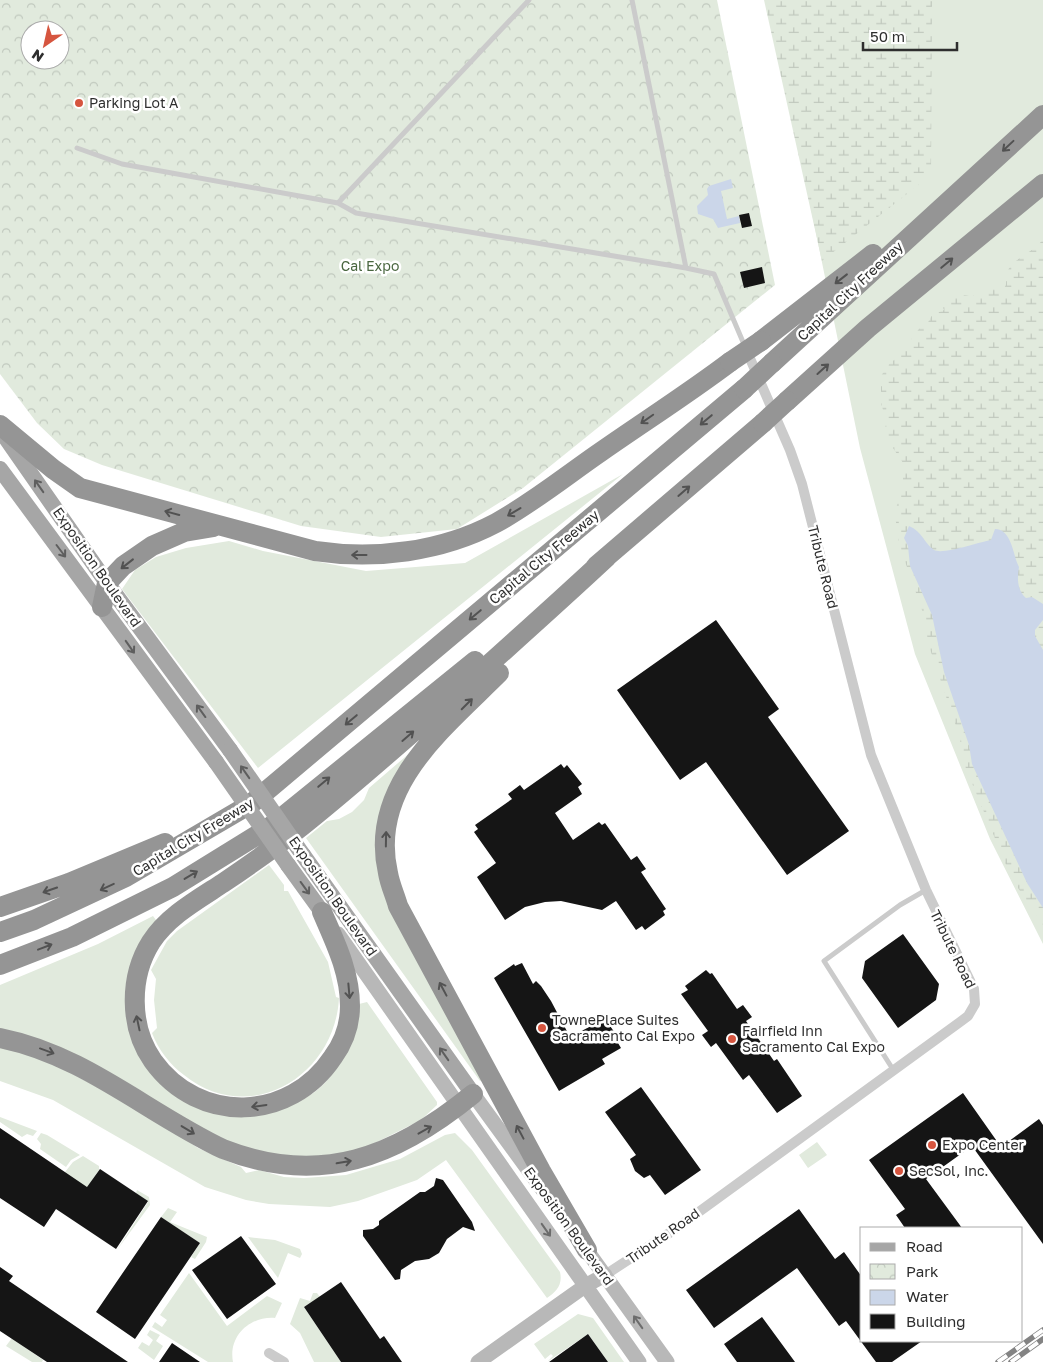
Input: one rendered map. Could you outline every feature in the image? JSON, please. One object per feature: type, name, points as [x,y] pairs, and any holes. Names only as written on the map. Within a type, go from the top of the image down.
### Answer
[{"type":"highway","name":"Capital City Freeway","points":[[0,932],[34,920],[126,878],[240,811],[744,389],[1043,115]]},
{"type":"highway","points":[[0,426],[53,469],[80,488],[315,551],[351,555],[404,552],[454,540],[494,524],[527,504],[730,362],[752,342],[990,163]]},
{"type":"highway","points":[[0,965],[72,937],[173,886],[270,827],[403,717],[648,524],[868,328],[1043,184]]},
{"type":"highway","points":[[587,1250],[541,1171],[398,906],[387,872],[385,837],[392,802],[407,770],[429,743],[648,524]]},
{"type":"highway","points":[[102,607],[107,583],[123,566],[152,546],[184,532],[219,526]]},
{"type":"highway","points":[[322,912],[346,971],[350,1007],[343,1039],[327,1067],[309,1084],[291,1096],[257,1107],[221,1106],[196,1098],[175,1085],[152,1059],[143,1043],[135,1007],[138,973],[144,956],[158,932],[178,914],[264,855],[337,797],[524,635],[607,557]]},
{"type":"highway","points":[[0,907],[69,884],[240,811]]},
{"type":"highway","points":[[0,1038],[34,1046],[82,1066],[223,1149],[241,1156],[279,1164],[321,1166],[366,1157],[388,1149],[429,1128],[465,1100]]},
{"type":"main road","name":"Exposition Boulevard","points":[[0,430],[107,583],[230,750],[303,855],[585,1286],[639,1362]]},
{"type":"main road","name":"Exposition Boulevard","points":[[0,469],[216,762],[322,912],[465,1100],[587,1250],[666,1362]]},
{"type":"main road","name":"Tribute Road","points":[[478,1362],[585,1286],[605,1275]]},
{"type":"street","name":"Tribute Road","points":[[605,1275],[674,1230],[894,1071],[968,1016],[975,1004],[976,997],[972,982],[926,890],[871,755],[802,484],[752,342]]},
{"type":"street","points":[[269,1353],[284,1362]]},
{"type":"lane","points":[[338,203],[530,0]]},
{"type":"lane","points":[[632,0],[686,268]]},
{"type":"lane","points":[[77,148],[122,164],[338,203],[356,213],[714,274],[752,342]]},
{"type":"lane","points":[[894,1071],[824,961],[900,905],[926,890]]},
{"type":"green space","name":"Cal Expo","points":[[0,0],[717,0],[775,285],[523,488],[457,529],[381,537],[301,526],[102,465],[64,449],[37,423],[0,374]]},
{"type":"green space","points":[[764,0],[932,0],[931,175],[822,261]]},
{"type":"green space","points":[[765,0],[1043,0],[1043,944],[990,839],[915,654],[860,448],[809,199]]},
{"type":"green space","points":[[1043,239],[1043,925],[1012,879],[966,769],[959,735],[929,646],[923,613],[899,544],[895,515],[899,495],[903,489],[903,463],[885,436],[886,420],[881,403],[881,376],[889,364],[909,348],[912,337],[920,328],[925,328],[932,315],[944,310],[942,305],[945,301],[959,295],[972,297],[990,289],[1002,290],[1006,286],[1006,275],[1010,267],[1035,248]]},
{"type":"green space","points":[[623,474],[258,768],[122,589],[135,570],[156,557],[186,548],[229,541],[263,551],[366,571],[465,563]]},
{"type":"green space","points":[[419,745],[378,832],[482,1080],[480,1081],[306,838],[327,821],[339,819],[352,812],[364,800],[369,788]]},
{"type":"green space","points":[[269,865],[284,885],[284,891],[288,891],[328,962],[336,997],[339,998],[334,1026],[322,1050],[306,1071],[285,1086],[261,1094],[235,1096],[209,1090],[184,1075],[169,1062],[161,1051],[152,1033],[157,1028],[154,1000],[156,979],[151,970],[167,941],[177,931]]},
{"type":"green space","points":[[153,916],[156,920],[135,954],[152,1074],[266,1114],[276,1111],[305,1098],[322,1086],[329,1078],[342,1054],[359,1004],[367,1002],[437,1102],[437,1105],[421,1120],[357,1152],[314,1159],[245,1151],[0,1032],[0,985],[98,944]]},
{"type":"green space","points":[[0,1046],[43,1058],[142,1111],[198,1148],[241,1167],[246,1173],[259,1170],[284,1177],[304,1178],[346,1175],[400,1159],[445,1135],[455,1133],[472,1150],[560,1272],[560,1284],[556,1291],[547,1298],[446,1160],[417,1180],[358,1201],[330,1207],[269,1204],[246,1200],[205,1187],[53,1100],[0,1081]]},
{"type":"green space","points":[[0,1117],[37,1131],[33,1136],[27,1134],[22,1137],[0,1122]]},
{"type":"green space","points":[[41,1133],[80,1155],[71,1160],[66,1167],[40,1149],[41,1144],[37,1139]]},
{"type":"green space","points":[[817,1142],[827,1155],[808,1168],[799,1155]]},
{"type":"green space","points":[[83,1156],[99,1166],[99,1170],[70,1213],[65,1172],[73,1162]]},
{"type":"green space","points":[[137,1190],[149,1197],[150,1205],[117,1250],[148,1202],[136,1193]]},
{"type":"green space","points":[[168,1208],[177,1212],[170,1222],[207,1237],[206,1242],[195,1259],[191,1257],[200,1243],[161,1217]]},
{"type":"green space","points":[[248,1237],[275,1240],[300,1249],[302,1254],[300,1258],[288,1253],[278,1278]]},
{"type":"green space","points":[[189,1273],[227,1326],[267,1296],[282,1303],[275,1318],[257,1320],[249,1324],[238,1336],[232,1353],[233,1362],[208,1362],[152,1327],[155,1322],[162,1327],[167,1320],[160,1315]]},
{"type":"green space","points":[[313,1293],[317,1293],[320,1297],[304,1307],[341,1362],[314,1362],[300,1333],[290,1324],[300,1298],[310,1301]]},
{"type":"green space","points":[[578,1314],[593,1318],[624,1362],[608,1362],[588,1334],[547,1362],[553,1356],[551,1354],[545,1359],[534,1344]]},
{"type":"green space","points":[[150,1330],[160,1335],[156,1341],[163,1346],[154,1360],[138,1348],[142,1342],[149,1346],[153,1340],[147,1335]]},
{"type":"green space","points":[[12,1338],[43,1360],[42,1362],[32,1362],[6,1346]]},
{"type":"water","points":[[731,179],[733,188],[721,191],[727,219],[739,216],[740,223],[718,228],[713,219],[698,214],[697,206],[708,195],[707,189],[709,186]]},
{"type":"water","points":[[909,526],[917,531],[934,550],[939,551],[953,550],[991,540],[995,529],[1001,530],[1005,533],[1011,544],[1019,567],[1019,588],[1026,598],[1032,597],[1043,604],[1043,620],[1035,630],[1035,636],[1043,650],[1043,908],[1027,883],[972,764],[969,745],[944,672],[932,615],[910,566],[908,546],[904,538]]},
{"type":"building","points":[[749,213],[752,226],[742,228],[739,215]]},
{"type":"building","points":[[762,267],[765,283],[744,288],[740,272]]},
{"type":"building","points":[[716,620],[779,709],[768,717],[849,831],[787,875],[706,762],[680,780],[617,690]]},
{"type":"building","points":[[561,764],[564,768],[567,765],[582,784],[578,787],[582,794],[555,813],[573,840],[599,822],[602,825],[605,823],[631,860],[637,856],[646,869],[641,872],[666,909],[663,911],[665,915],[645,930],[642,926],[636,930],[616,901],[602,910],[561,901],[545,902],[525,907],[505,920],[477,877],[496,863],[474,832],[478,829],[475,825],[512,799],[508,794],[520,785],[524,790]]},
{"type":"building","points":[[903,934],[939,984],[936,1000],[898,1028],[862,978],[865,961]]},
{"type":"building","name":"TownePlace Suites Sacramento Cal Expo","points":[[522,963],[533,984],[536,981],[551,1001],[570,1037],[593,1025],[607,1021],[620,1041],[618,1043],[621,1048],[602,1059],[605,1064],[559,1091],[494,978],[514,964],[515,966]]},
{"type":"building","name":"Fairfield Inn Sacramento Cal Expo","points":[[706,970],[710,974],[712,973],[737,1009],[743,1005],[752,1017],[746,1021],[774,1061],[777,1059],[802,1096],[777,1113],[749,1075],[743,1080],[716,1043],[711,1047],[702,1035],[708,1031],[681,994],[688,990],[685,986]]},
{"type":"building","points":[[641,1087],[701,1170],[665,1195],[650,1175],[644,1178],[635,1171],[630,1159],[636,1155],[605,1112]]},
{"type":"building","points":[[963,1093],[1001,1147],[1039,1119],[1043,1125],[1043,1244],[972,1146],[926,1179],[961,1227],[904,1227],[896,1215],[905,1209],[869,1160]]},
{"type":"building","points":[[0,1128],[87,1187],[100,1169],[148,1201],[116,1249],[56,1209],[44,1227],[0,1198]]},
{"type":"building","points":[[436,1178],[443,1180],[472,1222],[475,1231],[463,1227],[447,1239],[439,1253],[429,1259],[415,1261],[401,1270],[400,1279],[395,1280],[363,1236],[363,1230],[373,1229],[379,1225],[379,1221],[420,1192],[425,1192],[434,1186]]},
{"type":"building","points":[[799,1209],[835,1259],[844,1252],[860,1274],[860,1340],[846,1321],[839,1326],[797,1268],[714,1328],[686,1290]]},
{"type":"building","points":[[161,1217],[200,1243],[135,1339],[96,1312]]},
{"type":"building","points":[[241,1236],[276,1284],[227,1319],[192,1270]]},
{"type":"building","points":[[0,1267],[13,1276],[9,1281],[128,1362],[47,1362],[0,1331]]},
{"type":"building","points":[[341,1282],[380,1339],[384,1336],[402,1362],[341,1362],[304,1307]]},
{"type":"building","points":[[762,1317],[795,1362],[737,1362],[724,1344]]},
{"type":"building","points":[[588,1334],[608,1362],[549,1362]]},
{"type":"building","points":[[861,1342],[921,1342],[892,1362],[876,1362]]},
{"type":"building","points":[[172,1343],[200,1362],[159,1362]]},
{"type":"railway","points":[[998,1362],[1043,1330]]},
{"type":"railway","points":[[1011,1362],[1043,1339]]},
{"type":"place","name":"Parking Lot A","points":[[79,103]]},
{"type":"place","name":"TownePlace Suites Sacramento Cal Expo","points":[[542,1028]]},
{"type":"place","name":"Fairfield Inn Sacramento Cal Expo","points":[[732,1039]]},
{"type":"place","name":"Expo Center","points":[[932,1145]]},
{"type":"place","name":"SecSol, Inc.","points":[[899,1171]]}]
